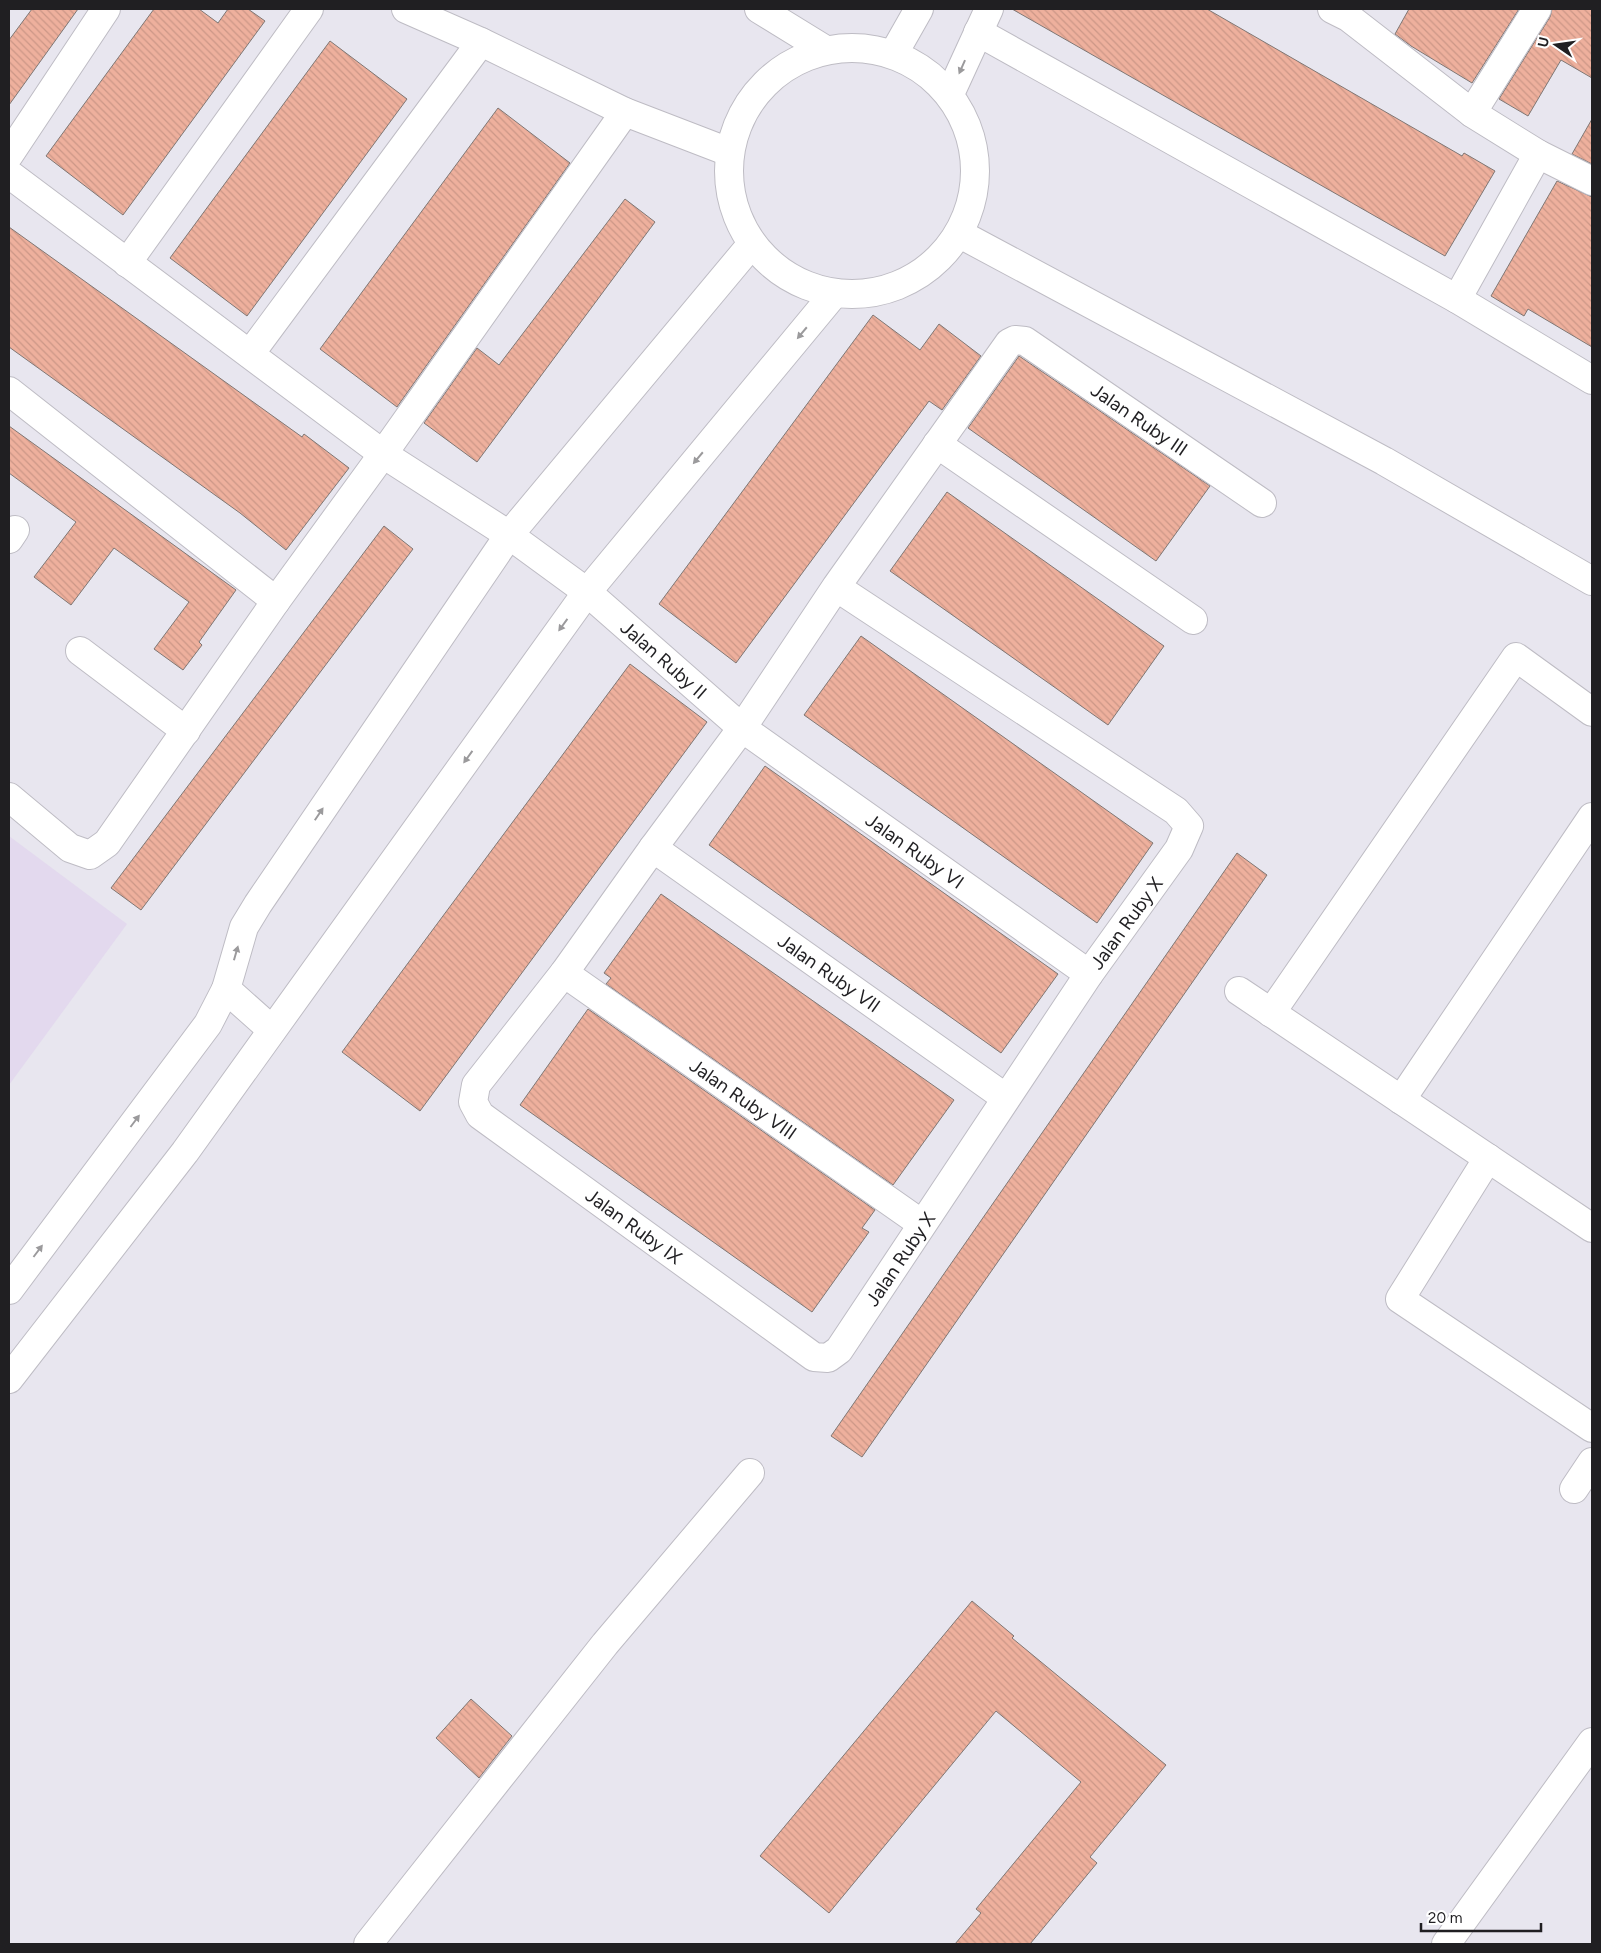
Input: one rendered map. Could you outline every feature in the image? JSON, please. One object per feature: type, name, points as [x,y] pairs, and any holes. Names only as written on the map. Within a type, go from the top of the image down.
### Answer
[{"type":"street","points":[[9,155],[106,9]]},
{"type":"street","points":[[127,263],[309,9]]},
{"type":"street","points":[[406,9],[481,42],[624,112],[729,152]]},
{"type":"street","points":[[759,9],[824,49]]},
{"type":"street","points":[[894,53],[919,9]]},
{"type":"street","points":[[1472,113],[1537,9]]},
{"type":"street","points":[[1345,12],[1472,113],[1538,154],[1592,181]]},
{"type":"street","points":[[950,94],[984,20],[1592,380]]},
{"type":"street","points":[[250,354],[481,42]]},
{"type":"street","points":[[859,46],[894,53],[925,69],[950,94],[972,138],[975,187],[960,234],[926,271],[882,293],[833,295],[787,278],[751,245],[731,201],[729,152],[746,106],[779,70],[824,49],[859,46]]},
{"type":"street","points":[[9,797],[70,848],[90,855],[107,843],[624,112]]},
{"type":"street","points":[[1457,299],[1538,154]]},
{"type":"street","name":"Jalan Ruby II","points":[[9,174],[383,454],[508,535],[587,592],[742,728]]},
{"type":"street","points":[[960,234],[1384,461],[1592,581]]},
{"type":"street","points":[[9,1290],[208,1024],[226,989],[244,927],[258,904],[508,535],[751,245]]},
{"type":"street","points":[[9,1379],[185,1152],[587,592],[833,295]]},
{"type":"street","name":"Jalan Ruby III","points":[[937,444],[1002,349],[1015,340],[1025,341],[1262,503]]},
{"type":"street","points":[[9,391],[276,602]]},
{"type":"street","points":[[564,973],[742,728],[836,587],[937,444],[1193,620]]},
{"type":"street","name":"Jalan Ruby X","points":[[814,1357],[828,1358],[839,1350],[1089,974],[1179,849],[1189,826],[1176,811],[836,587]]},
{"type":"street","points":[[80,651],[186,731]]},
{"type":"street","points":[[1271,1013],[1516,657],[1592,712]]},
{"type":"street","name":"Jalan Ruby VI","points":[[742,728],[1089,974]]},
{"type":"street","points":[[1401,1100],[1592,817]]},
{"type":"street","name":"Jalan Ruby VII","points":[[653,848],[1006,1098]]},
{"type":"street","name":"Jalan Ruby IX","points":[[564,973],[476,1085],[473,1102],[480,1116],[814,1357]]},
{"type":"street","name":"Jalan Ruby VIII","points":[[564,973],[922,1224]]},
{"type":"street","points":[[226,989],[272,1030]]},
{"type":"street","points":[[1239,991],[1592,1228]]},
{"type":"street","points":[[1488,1158],[1400,1299],[1592,1428]]},
{"type":"street","points":[[1574,1489],[1592,1462]]},
{"type":"street","points":[[368,1944],[605,1644],[750,1472]]},
{"type":"street","points":[[1446,1944],[1592,1742]]},
{"type":"shaded area","points":[[9,836],[127,924],[9,1085]]},
{"type":"building","points":[[32,9],[78,9],[9,105],[9,40]]},
{"type":"building","points":[[154,9],[199,9],[218,23],[228,9],[248,9],[265,21],[123,215],[46,156]]},
{"type":"building","points":[[1012,9],[1207,9],[1462,156],[1464,153],[1495,171],[1445,256]]},
{"type":"building","points":[[1409,9],[1519,9],[1472,83],[1411,46],[1395,34]]},
{"type":"building","points":[[1552,9],[1592,9],[1592,78],[1561,60],[1528,116],[1499,99],[1550,17]]},
{"type":"building","points":[[330,41],[407,99],[247,316],[170,258]]},
{"type":"building","points":[[498,108],[570,163],[397,407],[320,349]]},
{"type":"building","points":[[1592,119],[1592,164],[1572,154]]},
{"type":"building","points":[[1557,181],[1592,197],[1592,347],[1528,309],[1524,316],[1491,296]]},
{"type":"building","points":[[625,199],[655,222],[477,462],[424,423],[477,348],[499,365]]},
{"type":"building","points":[[9,227],[302,437],[304,434],[349,468],[286,550],[240,513],[9,347]]},
{"type":"building","points":[[873,315],[920,350],[939,324],[981,356],[942,410],[929,401],[736,663],[659,604]]},
{"type":"building","points":[[1019,356],[1210,486],[1156,561],[968,428]]},
{"type":"building","points":[[9,426],[236,590],[199,642],[202,645],[183,670],[154,649],[189,602],[114,548],[71,605],[34,577],[76,522],[9,473]]},
{"type":"building","points":[[947,492],[1164,646],[1108,725],[890,571]]},
{"type":"building","points":[[384,526],[413,549],[141,910],[111,888]]},
{"type":"building","points":[[861,636],[1153,843],[1097,923],[804,715]]},
{"type":"building","points":[[630,664],[707,722],[420,1111],[342,1052]]},
{"type":"building","points":[[765,766],[1058,974],[1001,1053],[709,845]]},
{"type":"building","points":[[1237,853],[1267,875],[862,1457],[831,1436]]},
{"type":"building","points":[[661,894],[954,1100],[893,1185],[606,984],[611,978],[604,973]]},
{"type":"building","points":[[588,1009],[875,1210],[862,1228],[869,1232],[812,1312],[520,1105]]},
{"type":"building","points":[[972,1601],[1014,1636],[1012,1638],[1166,1765],[1090,1857],[1097,1863],[1030,1944],[955,1944],[981,1913],[976,1909],[1081,1782],[996,1711],[829,1913],[760,1856]]},
{"type":"building","points":[[471,1699],[512,1736],[479,1778],[436,1738]]}]
